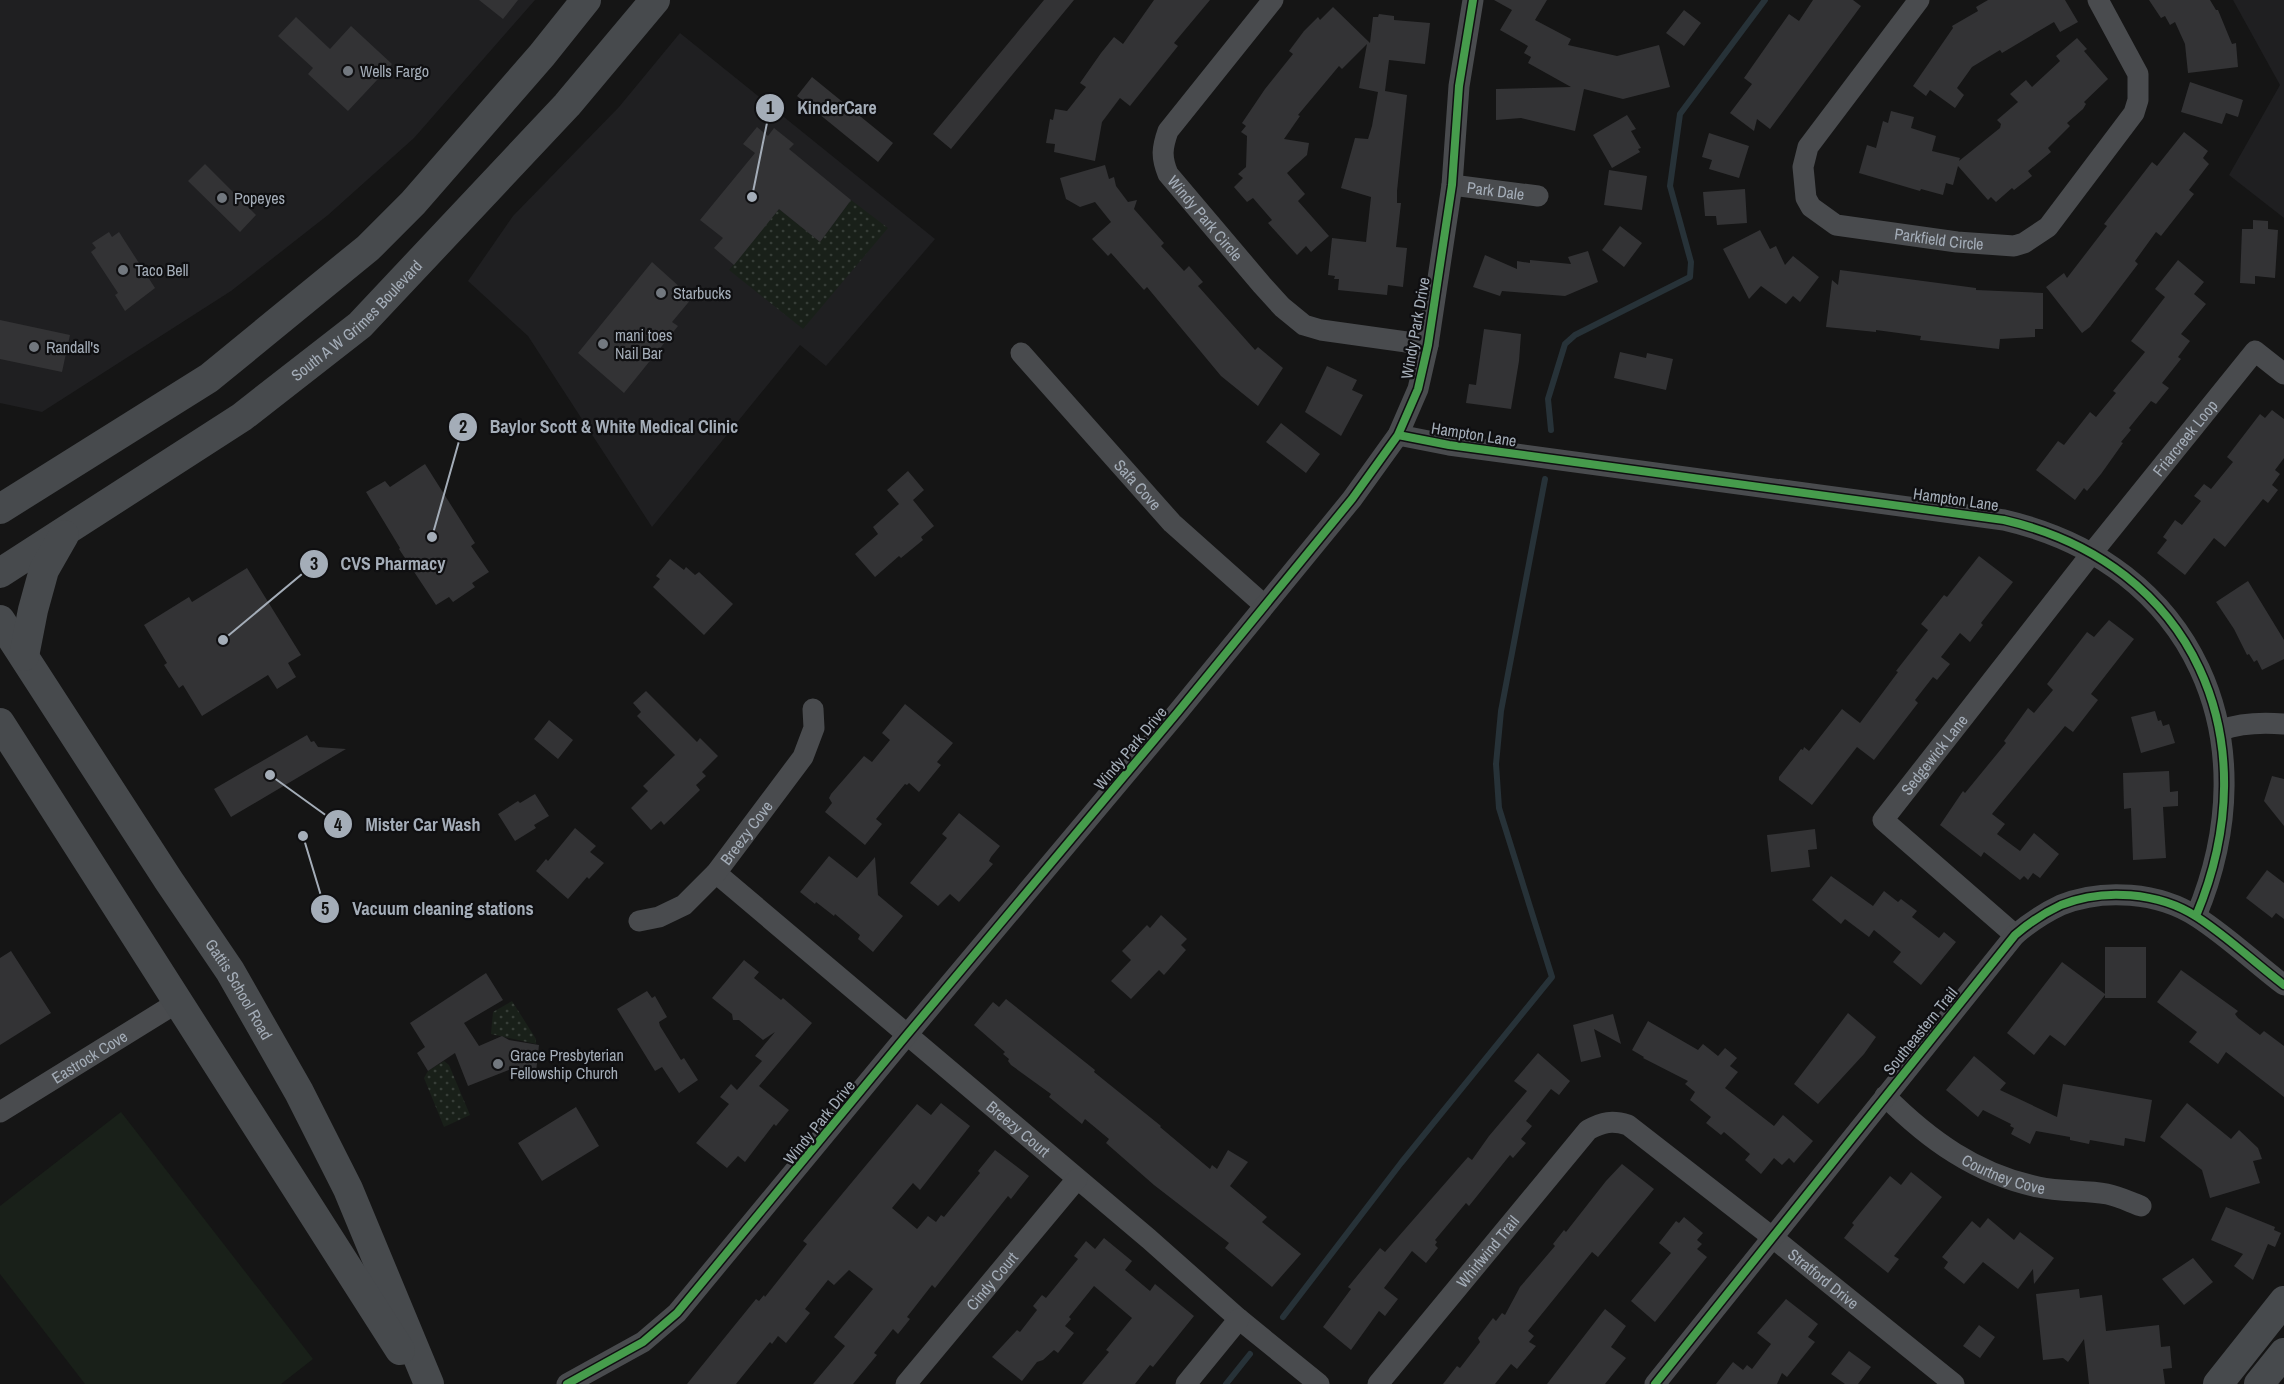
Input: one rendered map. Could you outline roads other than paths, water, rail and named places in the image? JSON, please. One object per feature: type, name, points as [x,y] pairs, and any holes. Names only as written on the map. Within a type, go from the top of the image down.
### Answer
[{"type":"main road","points":[[8,498],[209,378],[368,248],[413,203],[542,55],[586,0]]},
{"type":"main road","name":"South A W Grimes Boulevard","points":[[0,573],[242,417],[360,325],[567,105],[650,2]]},
{"type":"main road","points":[[24,656],[44,570],[67,530]]},
{"type":"main road","name":"Gattis School Road","points":[[0,620],[230,971],[294,1082],[348,1189],[429,1384]]},
{"type":"main road","points":[[1,726],[422,1384]]},
{"type":"main road","points":[[2218,1384],[2284,1301]]},
{"type":"main road","points":[[2259,1384],[2284,1353]]},
{"type":"street","name":"Windy Park Circle","points":[[1273,0],[1168,131],[1161,158],[1168,174],[1262,285],[1282,307],[1304,325],[1321,330],[1428,345]]},
{"type":"street","name":"Windy Park Drive","points":[[567,1384],[643,1342],[677,1313],[1177,713],[1352,499],[1398,435],[1418,389],[1428,345],[1452,185],[1459,86],[1473,0]]},
{"type":"street","name":"Parkfield Circle","points":[[1919,0],[1808,147],[1803,167],[1806,198],[1811,207],[1836,225],[1957,242],[2014,246],[2024,243],[2048,227],[2134,113],[2138,100],[2138,74],[2098,0]]},
{"type":"street","name":"Park Dale","points":[[1452,185],[1538,196]]},
{"type":"street","name":"Friarcreek Loop","points":[[2092,553],[2256,351],[2284,374]]},
{"type":"street","name":"Safa Cove","points":[[1021,353],[1172,523],[1264,605]]},
{"type":"street","name":"Hampton Lane","points":[[1398,435],[1449,445],[2004,520],[2034,527],[2064,538],[2107,562],[2159,608],[2180,635],[2198,665],[2221,730],[2225,765],[2222,833],[2214,868],[2196,916]]},
{"type":"street","name":"Sedgewick Lane","points":[[2015,935],[1883,820],[2092,553]]},
{"type":"street","name":"Breezy Cove","points":[[639,921],[659,917],[684,905],[716,873],[803,757],[814,728],[813,709]]},
{"type":"street","points":[[2221,730],[2235,725],[2267,722],[2284,724]]},
{"type":"street","name":"Breezy Court","points":[[716,873],[906,1036],[1149,1239],[1239,1319],[1319,1384]]},
{"type":"street","name":"Southeastern Trail","points":[[1655,1384],[2015,935],[2037,918],[2062,905],[2088,897],[2116,894],[2153,899],[2171,904],[2196,916],[2284,985]]},
{"type":"street","name":"Eastrock Cove","points":[[0,1112],[178,1002]]},
{"type":"street","name":"Courtney Cove","points":[[1886,1096],[1923,1132],[1949,1151],[1977,1167],[2038,1188],[2110,1194],[2141,1206]]},
{"type":"street","name":"Stratford Drive","points":[[1601,1123],[1615,1121],[1628,1125],[1772,1238],[1942,1381]]},
{"type":"street","name":"Whirlwind Trail","points":[[1378,1384],[1588,1130],[1601,1123]]},
{"type":"street","name":"Cindy Court","points":[[906,1384],[1077,1179]]},
{"type":"street","points":[[1186,1384],[1239,1319]]},
{"type":"waterway","points":[[1551,430],[1548,399],[1565,344],[1575,335],[1690,277],[1691,262],[1670,186],[1680,114],[1765,0]]},
{"type":"waterway","points":[[1283,1317],[1401,1163],[1552,977],[1499,808],[1496,764],[1501,711],[1545,479]]},
{"type":"waterway","points":[[1226,1384],[1250,1354]]},
{"type":"place","name":"Wells Fargo","points":[[348,71]]},
{"type":"place","name":"KinderCare","points":[[752,197]]},
{"type":"place","name":"Popeyes","points":[[222,198]]},
{"type":"place","name":"Taco Bell","points":[[123,270]]},
{"type":"place","name":"Starbucks","points":[[661,293]]},
{"type":"place","name":"mani toes Nail Bar","points":[[603,344]]},
{"type":"place","name":"Randall's","points":[[34,347]]},
{"type":"place","name":"Baylor Scott & White Medical Clinic","points":[[432,537]]},
{"type":"place","name":"CVS Pharmacy","points":[[223,640]]},
{"type":"place","name":"Mister Car Wash","points":[[270,775]]},
{"type":"place","name":"Vacuum cleaning stations","points":[[303,836]]},
{"type":"place","name":"Grace Presbyterian Fellowship Church","points":[[498,1064]]}]
